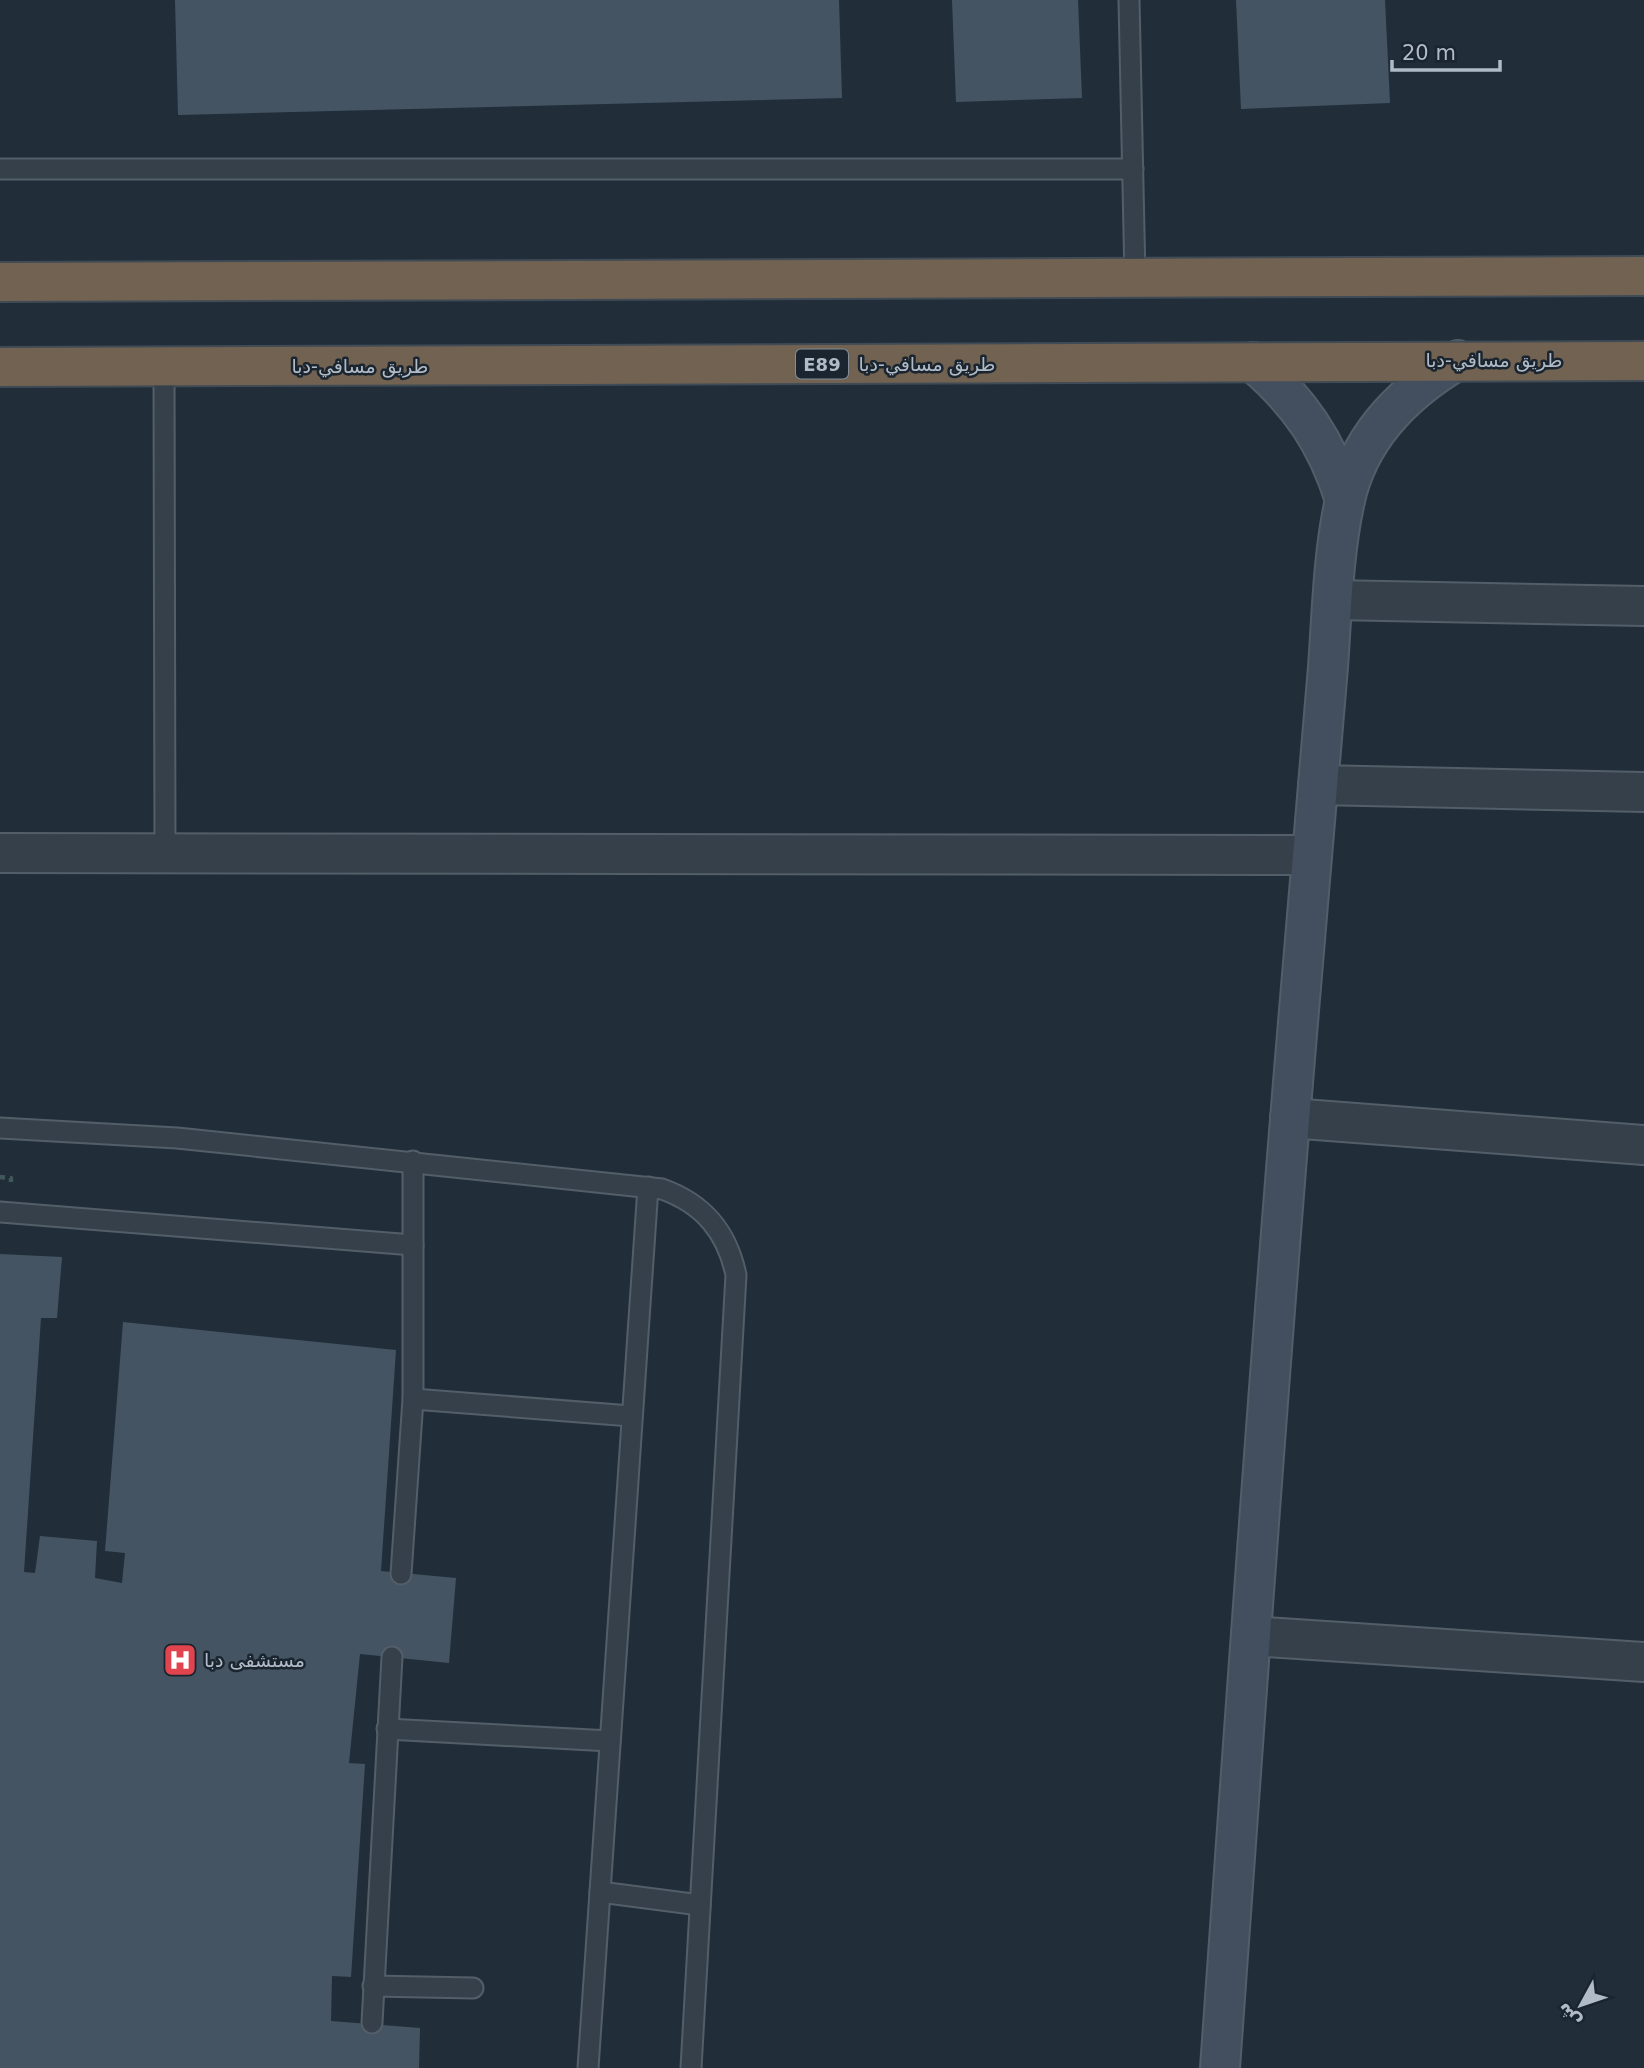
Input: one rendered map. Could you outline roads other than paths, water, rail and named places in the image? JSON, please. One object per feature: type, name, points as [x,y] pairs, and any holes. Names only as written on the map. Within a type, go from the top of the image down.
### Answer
[{"type":"highway","points":[[0,282],[1644,276]]},
{"type":"highway","name":"طريق مسافي-دبا","points":[[0,367],[1644,361]]},
{"type":"street","points":[[1220,2068],[1290,1118],[1345,500],[1357,465],[1383,423],[1426,379],[1458,360]]},
{"type":"street","points":[[1253,362],[1302,409],[1325,447],[1345,500]]},
{"type":"street","points":[[1334,600],[1644,606]]},
{"type":"street","points":[[1318,785],[1644,792]]},
{"type":"street","points":[[0,853],[1312,855]]},
{"type":"street","points":[[1290,1118],[1644,1145]]},
{"type":"street","points":[[1251,1636],[1644,1662]]},
{"type":"lane","points":[[1129,0],[1135,278]]},
{"type":"lane","points":[[0,169],[1133,169]]},
{"type":"lane","points":[[164,366],[165,853]]},
{"type":"lane","points":[[0,1128],[177,1138],[648,1187],[681,1195],[711,1219],[732,1254],[737,1275],[691,2068]]},
{"type":"lane","points":[[401,1574],[413,1399],[414,1161]]},
{"type":"lane","points":[[588,2068],[648,1187]]},
{"type":"lane","points":[[0,1212],[413,1245]]},
{"type":"lane","points":[[413,1399],[631,1416]]},
{"type":"lane","points":[[372,2023],[392,1657]]},
{"type":"lane","points":[[387,1729],[610,1741]]},
{"type":"lane","points":[[600,1892],[700,1905]]},
{"type":"lane","points":[[373,1986],[473,1987]]},
{"type":"place","name":"مستشفى دبا","points":[[180,1660]]}]
